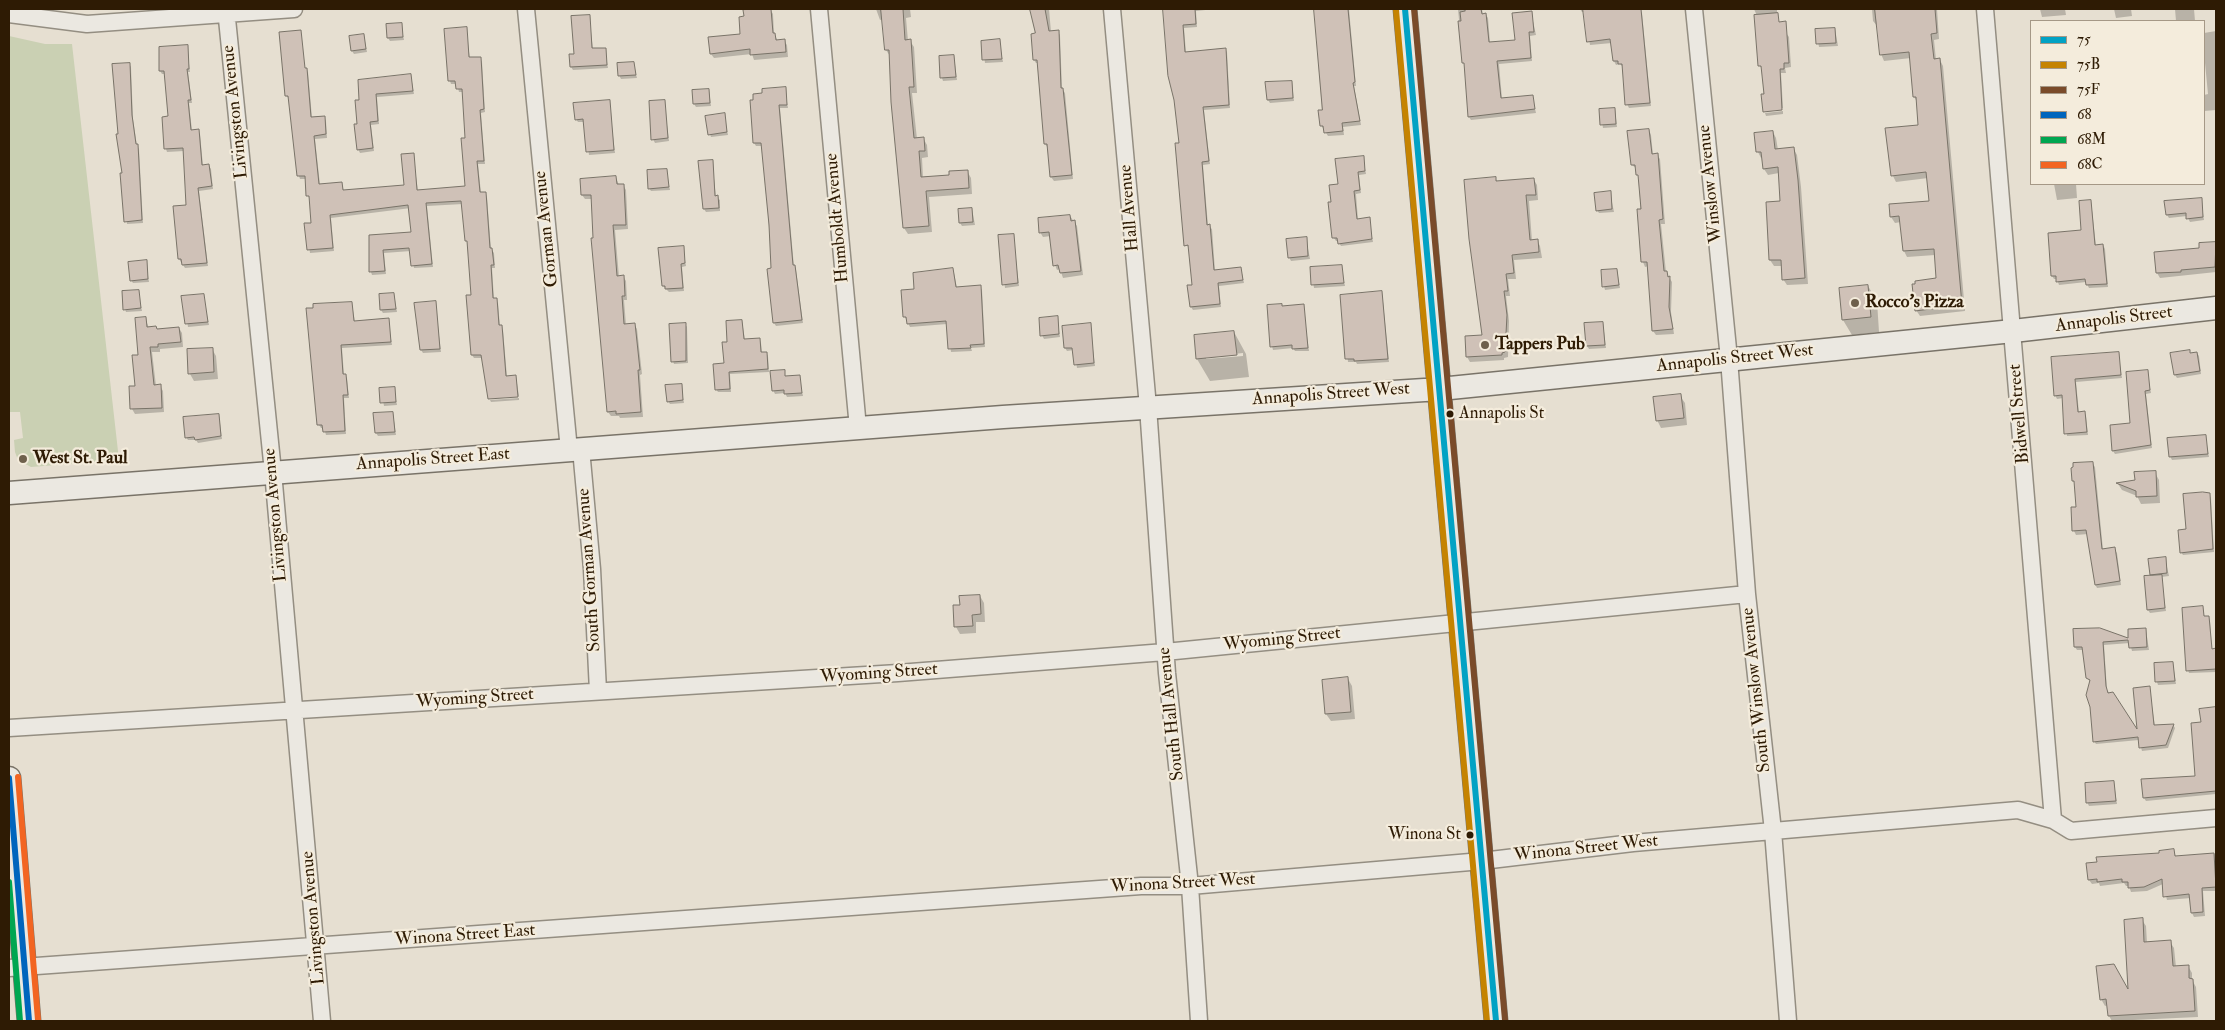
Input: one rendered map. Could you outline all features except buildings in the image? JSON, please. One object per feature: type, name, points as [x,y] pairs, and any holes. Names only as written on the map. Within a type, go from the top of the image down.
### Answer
[{"type":"street","points":[[9,14],[86,24],[226,11],[294,9]]},
{"type":"street","name":"Gorman Avenue","points":[[526,9],[575,449]]},
{"type":"street","name":"Humboldt Avenue","points":[[819,9],[858,428]]},
{"type":"street","name":"Hall Avenue","points":[[1112,9],[1148,407]]},
{"type":"street","points":[[1405,9],[1496,1021]]},
{"type":"street","name":"Winslow Avenue","points":[[1694,9],[1729,359]]},
{"type":"street","name":"Bidwell Street","points":[[1985,9],[2053,820]]},
{"type":"street","name":"Livingston Avenue","points":[[226,11],[273,472],[317,946],[322,1021]]},
{"type":"street","name":"Annapolis Street","points":[[2013,332],[2216,308]]},
{"type":"street","name":"Annapolis Street West","points":[[858,428],[1148,407],[1440,389],[2013,332]]},
{"type":"street","name":"South Winslow Avenue","points":[[1729,359],[1747,594],[1772,832],[1788,1021]]},
{"type":"street","name":"South Hall Avenue","points":[[1148,407],[1165,652],[1190,886],[1199,1021]]},
{"type":"street","name":"Annapolis Street East","points":[[9,494],[858,428]]},
{"type":"street","name":"South Gorman Avenue","points":[[575,449],[592,569],[598,691]]},
{"type":"street","name":"Wyoming Street","points":[[9,728],[898,673],[1165,652],[1747,594]]},
{"type":"street","points":[[9,778],[17,968],[29,1021]]},
{"type":"street","name":"Winona Street West","points":[[922,902],[1141,886],[1190,886],[1482,861],[1633,843],[1772,832],[1925,816],[2018,810],[2053,820],[2071,831],[2216,818]]},
{"type":"street","name":"Winona Street East","points":[[17,968],[922,902]]},
{"type":"green space","points":[[9,36],[45,44],[72,44],[119,460],[31,467],[18,460],[15,452],[14,440],[23,438],[20,412],[9,412]]},
{"type":"transit line","name":"75","points":[[1405,9],[1496,1021]]},
{"type":"transit line","name":"75F","points":[[1414,9],[1505,1020]]},
{"type":"transit line","name":"75B","points":[[1396,10],[1487,1021]]},
{"type":"transit line","name":"68C","points":[[18,777],[38,1020]]},
{"type":"transit line","name":"68","points":[[9,778],[29,1021]]},
{"type":"transit line","name":"68M","points":[[9,882],[20,1021]]},
{"type":"place","name":"Rocco's Pizza","points":[[1855,303]]},
{"type":"place","name":"Tappers Pub","points":[[1485,345]]},
{"type":"place","name":"Annapolis St","points":[[1450,414]]},
{"type":"place","name":"West St. Paul","points":[[23,459]]},
{"type":"place","name":"Winona St","points":[[1470,835]]}]
